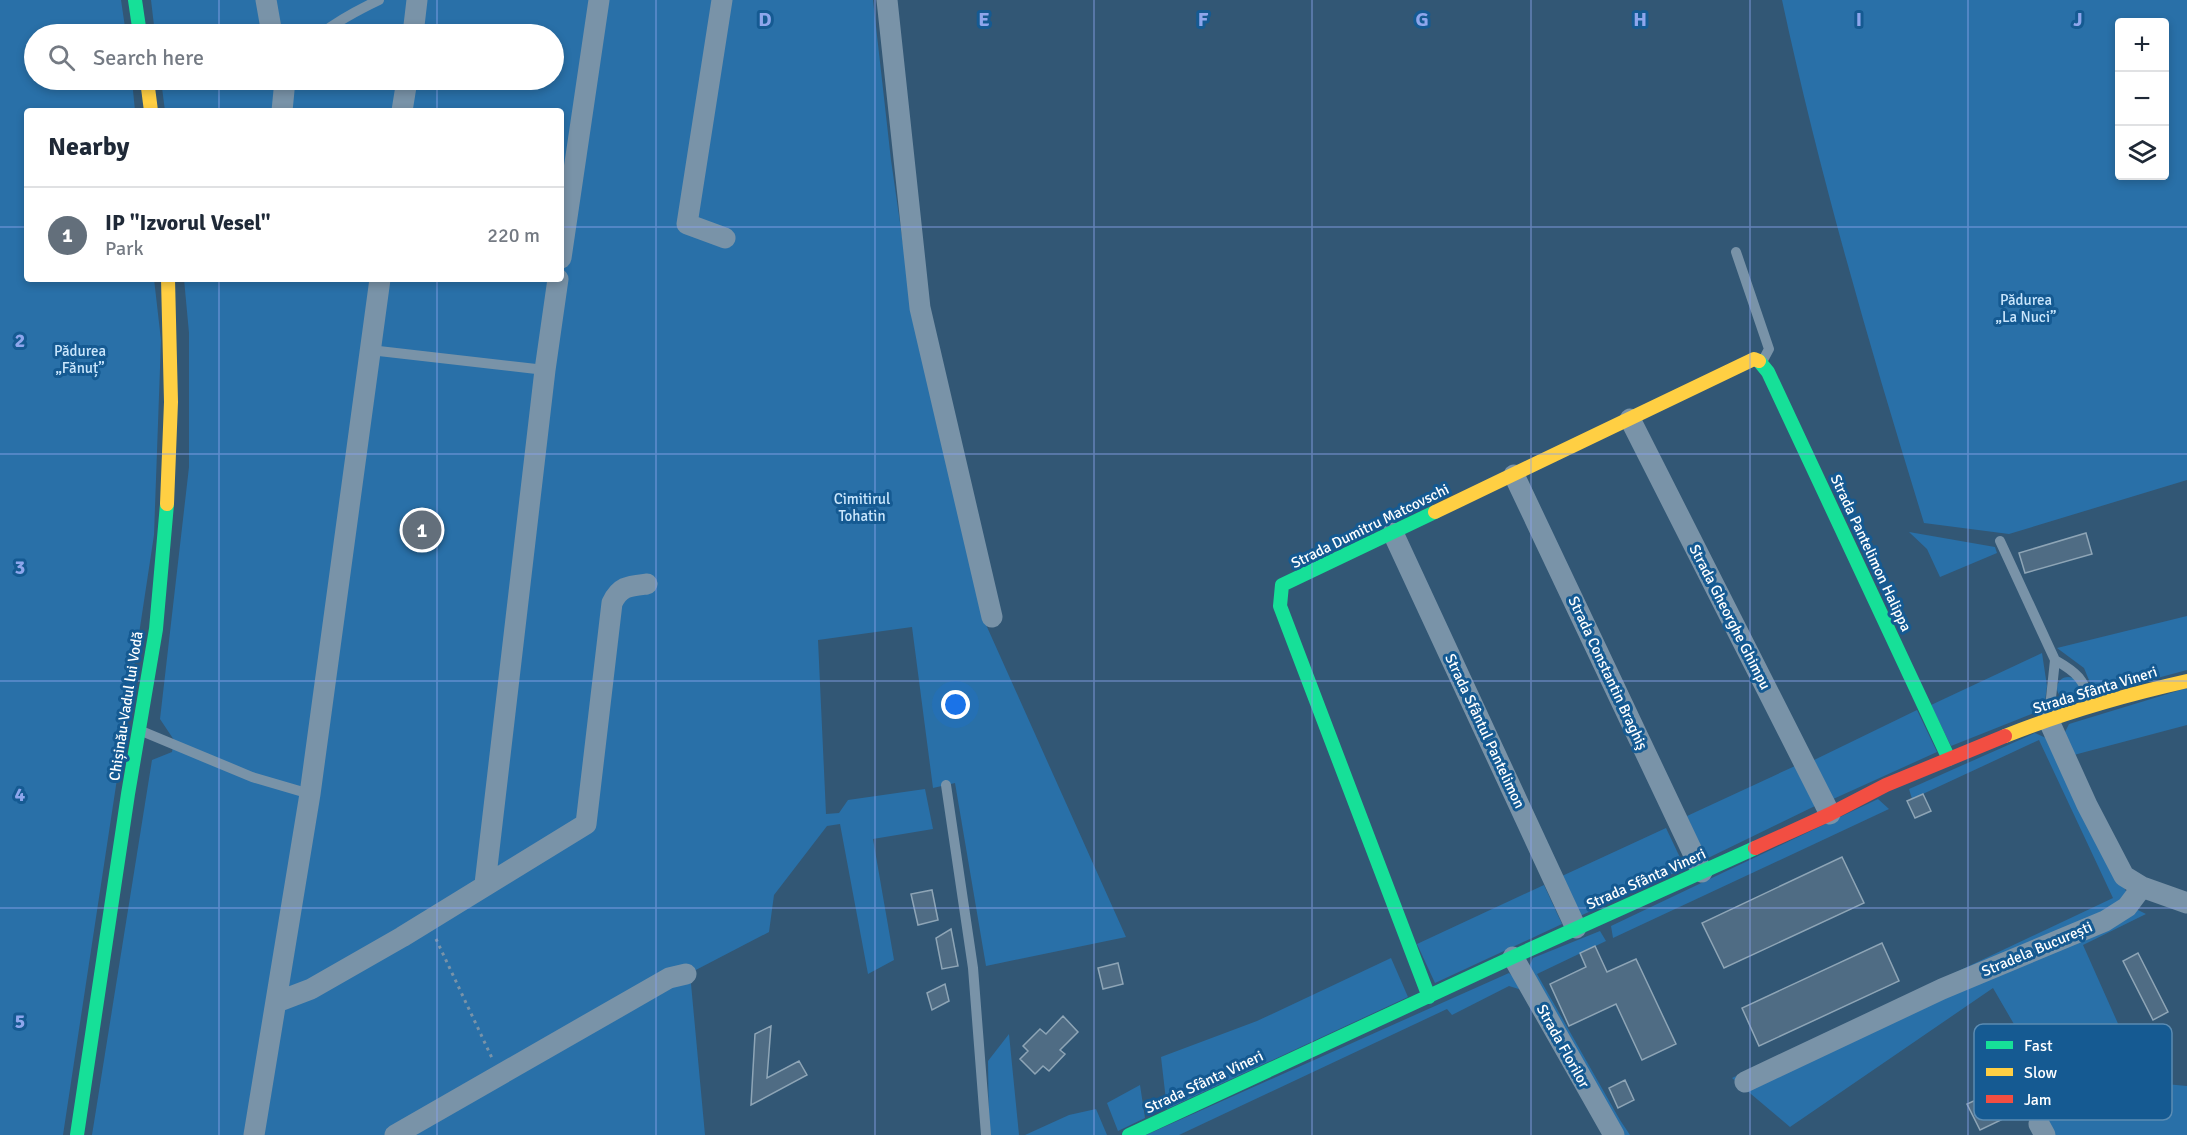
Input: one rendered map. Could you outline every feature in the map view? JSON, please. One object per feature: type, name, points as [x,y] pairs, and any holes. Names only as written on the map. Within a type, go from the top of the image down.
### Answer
[{"type":"street","points":[[135,0],[139,24]]},
{"type":"street","points":[[266,0],[270,24]]},
{"type":"street","points":[[414,24],[417,0]]},
{"type":"street","points":[[564,238],[599,0]]},
{"type":"street","points":[[722,0],[687,224],[725,238]]},
{"type":"street","points":[[887,0],[920,308],[992,617]]},
{"type":"street","points":[[148,90],[151,108]]},
{"type":"street","points":[[282,108],[284,90]]},
{"type":"street","points":[[402,108],[405,90]]},
{"type":"street","name":"Chișinău-Vadul lui Vodă","points":[[77,1135],[158,608],[165,546],[172,358],[168,282]]},
{"type":"street","points":[[254,1135],[310,794],[380,282]]},
{"type":"street","points":[[485,884],[545,369],[558,282]]},
{"type":"street","name":"Strada Dumitru Matcovschi","points":[[1429,997],[1280,606],[1282,585],[1754,359],[1762,362]]},
{"type":"street","name":"Strada Pantelimon Halippa","points":[[1762,362],[1949,759]]},
{"type":"street","name":"Strada Gheorghe Ghimpu","points":[[1630,419],[1830,814]]},
{"type":"street","name":"Strada Constantin Braghiş","points":[[1515,475],[1702,872]]},
{"type":"street","name":"Strada Sfântul Pantelimon","points":[[1393,533],[1576,928]]},
{"type":"street","points":[[277,1002],[311,989],[586,824],[612,603],[616,592],[628,586],[646,584]]},
{"type":"street","name":"Strada Sfânta Vineri","points":[[1129,1135],[1576,928],[1830,814],[1886,785],[2048,719],[2092,704],[2187,681]]},
{"type":"street","points":[[2048,719],[2086,805],[2124,876],[2142,887],[2187,903]]},
{"type":"street","name":"Stradela București","points":[[1745,1082],[1942,989],[2105,921],[2127,907],[2142,887]]},
{"type":"street","name":"Strada Florilor","points":[[1513,957],[1614,1135]]},
{"type":"street","points":[[395,1135],[669,978],[686,974]]},
{"type":"lane","points":[[334,24],[380,0]]},
{"type":"lane","points":[[1736,252],[1769,349],[1762,362]]},
{"type":"lane","points":[[370,350],[545,369]]},
{"type":"lane","points":[[2000,541],[2055,660],[2048,719]]},
{"type":"lane","points":[[2055,660],[2073,670],[2084,682],[2092,704]]},
{"type":"lane","points":[[138,730],[252,777],[310,794]]},
{"type":"lane","points":[[946,785],[973,968],[986,1135]]},
{"type":"path","points":[[427,921],[500,1076]]},
{"type":"green space","name":"Pădurea „Fănuț”","points":[[0,0],[121,0],[125,24],[24,24],[24,90],[133,90],[135,108],[24,108],[24,282],[154,282],[161,340],[154,535],[63,1135],[0,1135]]},
{"type":"green space","name":"Cimitirul Tohatin","points":[[151,0],[873,0],[891,160],[910,292],[983,618],[1126,937],[986,966],[955,783],[933,788],[912,627],[818,640],[826,814],[839,813],[848,800],[925,789],[933,829],[873,839],[894,960],[868,974],[840,824],[827,826],[774,895],[769,932],[690,973],[705,1135],[92,1135],[152,760],[172,752],[174,740],[160,719],[189,467],[189,333],[184,282],[564,282],[564,108],[165,108],[162,90],[564,90],[564,24],[154,24]]},
{"type":"green space","name":"Pădurea „La Nuci”","points":[[1782,0],[2187,0],[2187,480],[2009,534],[1924,523],[1847,263]]},
{"type":"green space","points":[[1909,532],[1995,547],[1997,553],[1940,577],[1927,549]]},
{"type":"green space","points":[[2187,616],[2187,670],[2098,694],[2093,690],[2084,668],[2057,648]]},
{"type":"green space","points":[[2042,653],[2047,686],[2044,709],[1951,746],[1931,705]]},
{"type":"green space","points":[[2068,677],[2076,680],[2079,688],[2076,696],[2068,699],[2060,696],[2057,688],[2060,680]]},
{"type":"green space","points":[[2187,688],[2187,725],[2070,756],[2064,734],[2069,724]]},
{"type":"green space","points":[[1917,710],[1937,752],[1831,800],[1812,761]]},
{"type":"green space","points":[[2035,733],[2046,738],[2127,893],[2124,903],[2146,914],[2083,945],[2118,1024],[2014,1024],[1993,988],[1790,1127],[1732,1078],[2113,898],[2039,740],[1912,799],[1909,789]]},
{"type":"green space","points":[[1795,766],[1815,806],[1706,859],[1687,816]]},
{"type":"green space","points":[[1878,799],[1889,809],[1613,938],[1611,926]]},
{"type":"green space","points":[[1666,828],[1685,868],[1580,916],[1562,876]]},
{"type":"green space","points":[[1544,885],[1562,924],[1435,983],[1417,944]]},
{"type":"green space","points":[[1600,931],[1606,941],[1537,974],[1630,1135],[1622,1135],[1529,967],[1533,958]]},
{"type":"green space","points":[[1391,958],[1408,997],[1167,1109],[1161,1057],[1257,1021]]},
{"type":"green space","points":[[1509,973],[1516,979],[1522,990],[1509,986],[1452,1015],[1447,1009],[1179,1135],[1146,1135]]},
{"type":"green space","points":[[1009,1034],[1019,1135],[989,1135],[988,1061]]},
{"type":"green space","points":[[1140,1085],[1145,1118],[1118,1131],[1107,1103]]},
{"type":"green space","points":[[2172,1085],[2187,1086],[2187,1135],[2052,1135],[2045,1120],[2172,1120]]},
{"type":"green space","points":[[1096,1109],[1107,1135],[1025,1135],[1069,1115]]},
{"type":"building","points":[[2086,533],[2092,554],[2025,573],[2019,553]]},
{"type":"building","points":[[1923,794],[1931,811],[1915,818],[1907,801]]},
{"type":"building","points":[[1842,857],[1864,903],[1724,968],[1702,923]]},
{"type":"building","points":[[932,890],[938,920],[918,925],[911,894]]},
{"type":"building","points":[[951,929],[958,966],[942,969],[936,938]]},
{"type":"building","points":[[1882,943],[1899,981],[1759,1046],[1742,1008]]},
{"type":"building","points":[[1595,946],[1607,972],[1636,959],[1676,1044],[1642,1060],[1616,1004],[1569,1026],[1550,984],[1586,967],[1580,953]]},
{"type":"building","points":[[2138,953],[2168,1012],[2153,1020],[2123,961]]},
{"type":"building","points":[[1118,963],[1123,984],[1103,989],[1098,968]]},
{"type":"building","points":[[945,984],[949,1001],[932,1010],[927,993]]},
{"type":"building","points":[[1063,1016],[1078,1032],[1060,1050],[1065,1054],[1049,1071],[1043,1066],[1035,1074],[1020,1059],[1028,1051],[1023,1046],[1040,1029],[1046,1034]]},
{"type":"building","points":[[771,1026],[767,1078],[799,1061],[807,1075],[751,1105],[755,1034]]},
{"type":"building","points":[[1625,1080],[1634,1100],[1618,1108],[1609,1088]]},
{"type":"building","points":[[1974,1101],[1974,1118],[1967,1104]]},
{"type":"building","points":[[1975,1120],[2001,1120],[1980,1130]]},
{"type":"traffic: fast","points":[[135,0],[139,24]]},
{"type":"traffic: fast","points":[[1759,361],[1768,372],[1949,759]]},
{"type":"traffic: fast","points":[[77,1135],[128,794],[156,629],[167,504]]},
{"type":"traffic: fast","points":[[1429,997],[1280,606],[1282,585],[1435,512]]},
{"type":"traffic: fast","points":[[1129,1135],[1755,848]]},
{"type":"traffic: slow","points":[[148,90],[151,108]]},
{"type":"traffic: slow","points":[[167,504],[171,402],[168,282]]},
{"type":"traffic: slow","points":[[1435,512],[1754,359],[1759,361]]},
{"type":"traffic: slow","points":[[2005,736],[2095,705],[2187,681]]},
{"type":"traffic: jam","points":[[1755,848],[1830,814],[1886,785],[2005,736]]},
{"type":"place","name":"IP \"Izvorul Vesel\"","points":[[422,530]]}]
